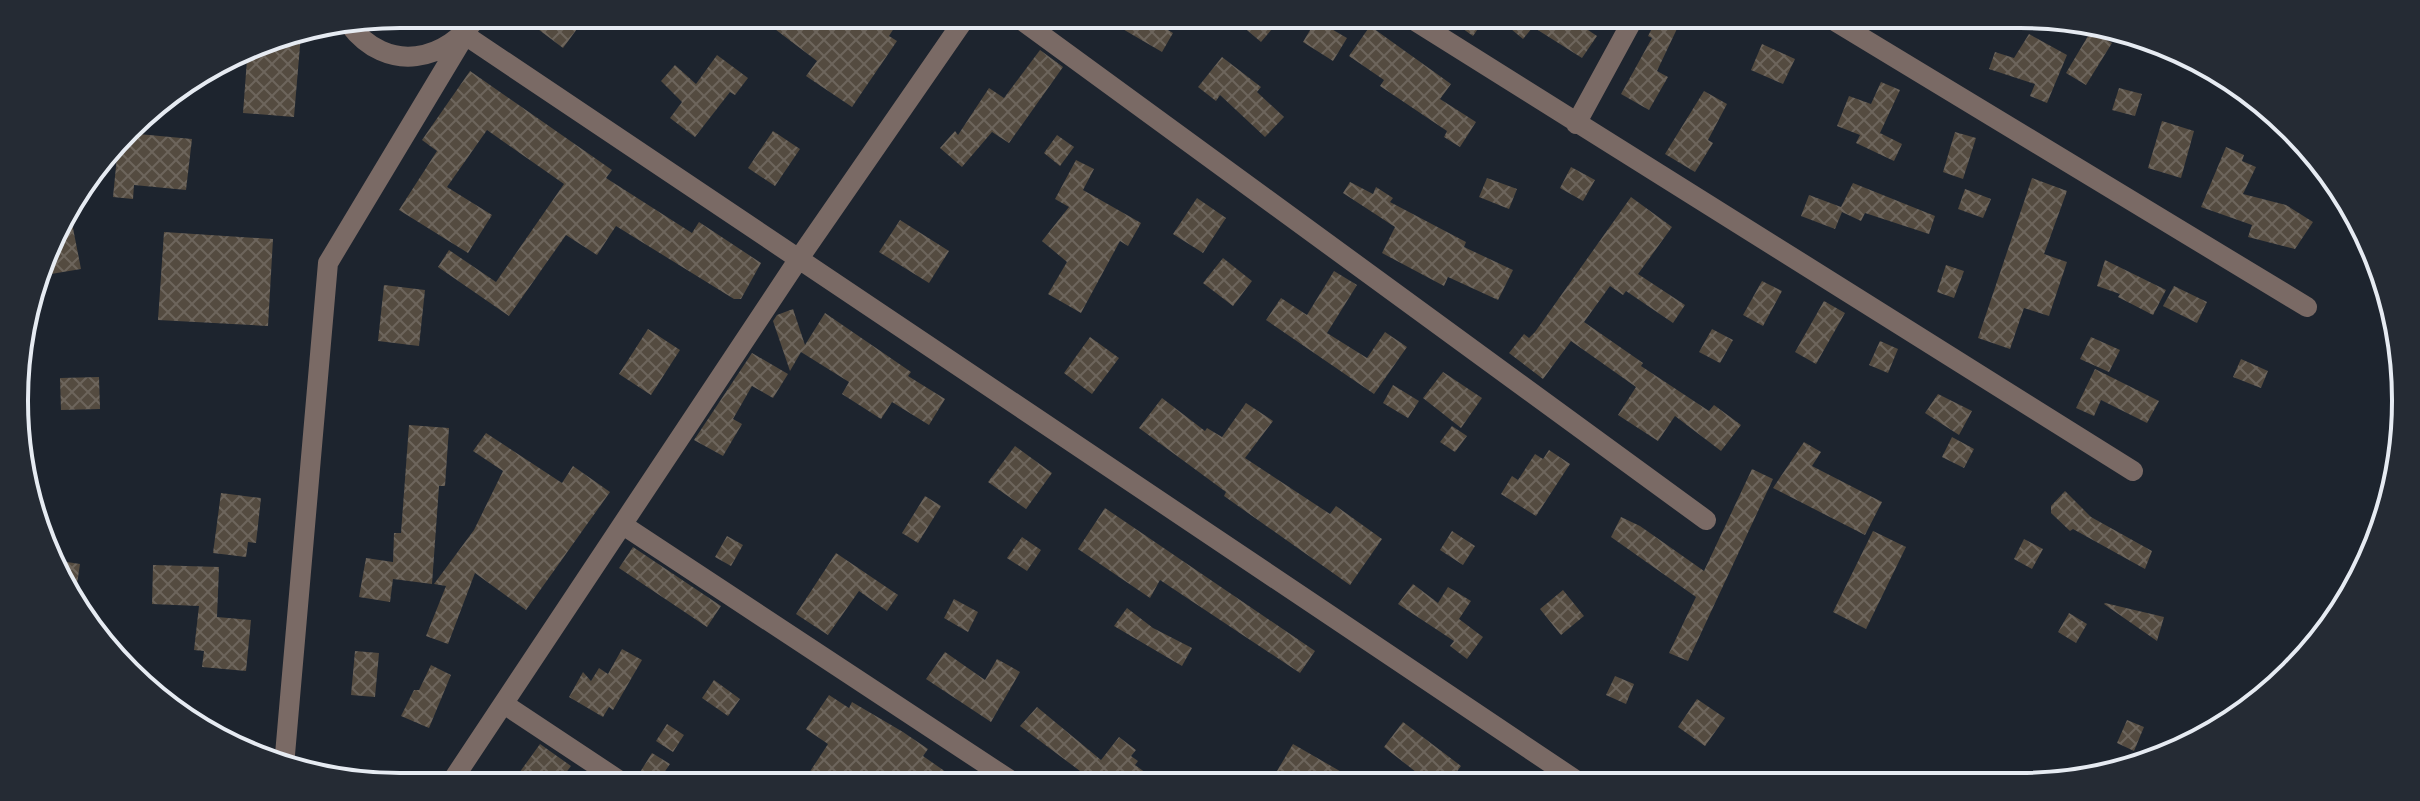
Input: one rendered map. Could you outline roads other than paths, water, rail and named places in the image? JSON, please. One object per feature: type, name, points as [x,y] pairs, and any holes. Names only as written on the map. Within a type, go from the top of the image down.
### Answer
[{"type":"street","points":[[285,754],[328,263],[470,28]]},
{"type":"street","points":[[457,773],[800,257],[958,28]]},
{"type":"street","points":[[1032,28],[1706,520]]},
{"type":"street","points":[[1426,28],[2133,471]]},
{"type":"street","points":[[1576,124],[1628,28]]},
{"type":"street","points":[[1846,28],[2307,307]]},
{"type":"street","points":[[356,31],[376,48],[399,56],[423,56],[446,48],[465,35]]},
{"type":"street","points":[[465,35],[1565,773]]},
{"type":"street","points":[[623,525],[999,773]]},
{"type":"street","points":[[504,704],[608,773]]}]
